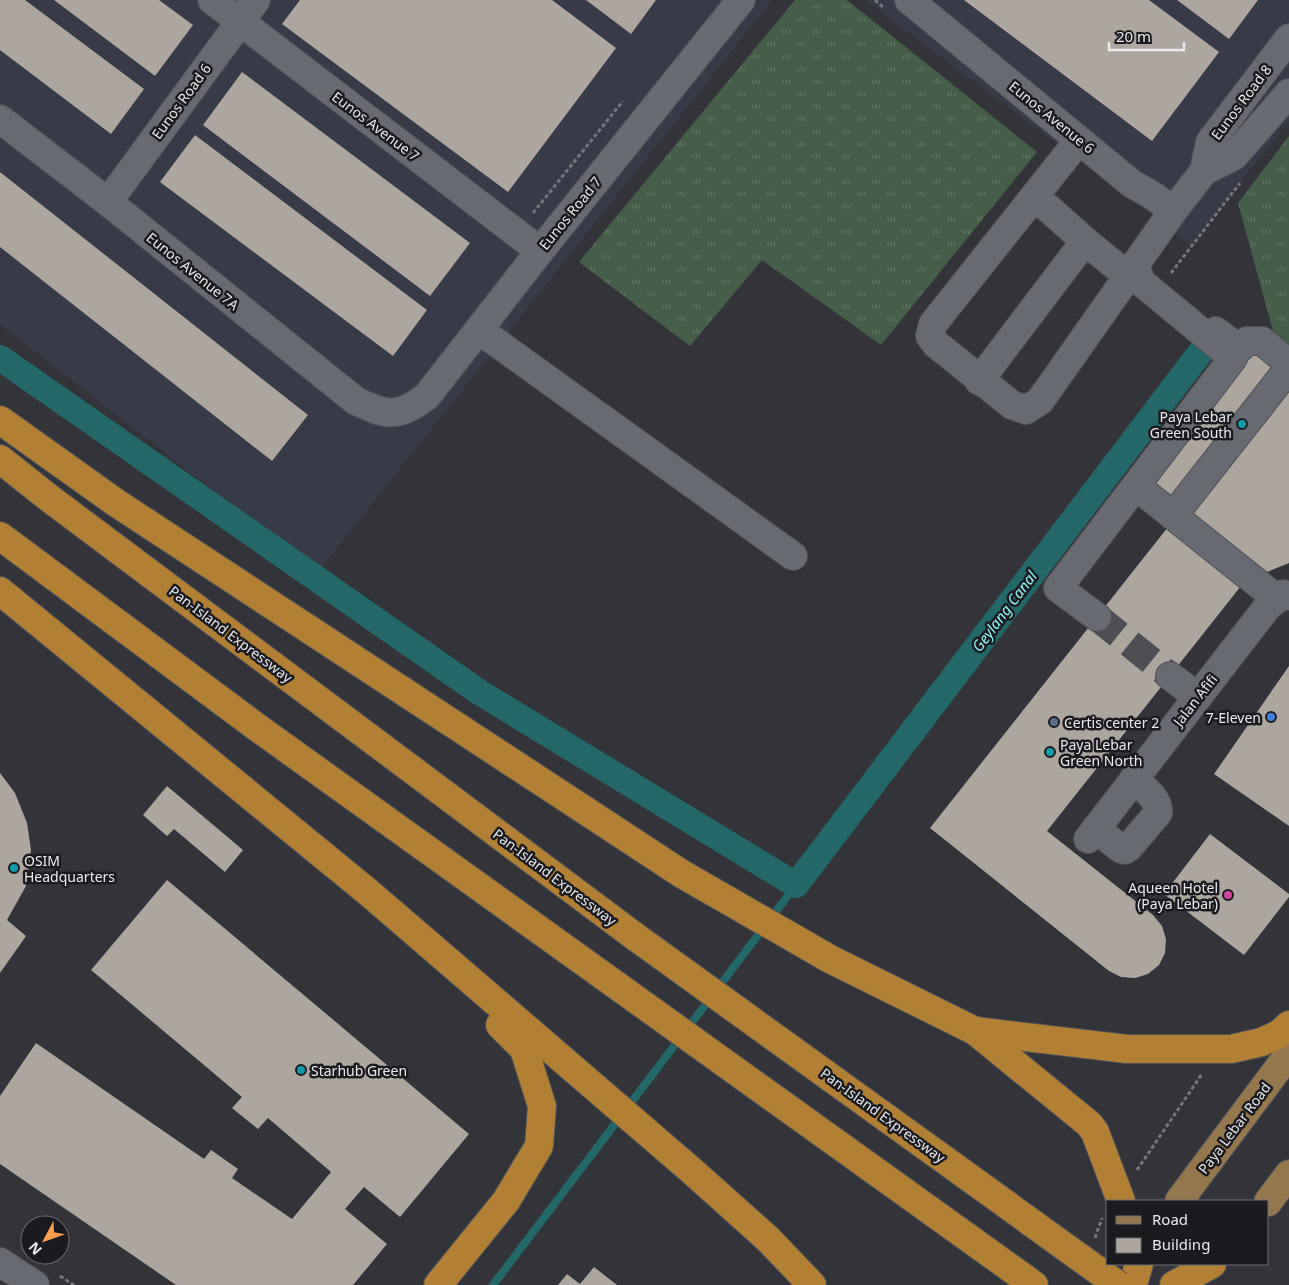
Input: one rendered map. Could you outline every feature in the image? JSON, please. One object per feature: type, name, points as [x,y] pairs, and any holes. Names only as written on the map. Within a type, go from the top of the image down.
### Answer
[{"type":"highway","points":[[0,420],[115,502],[682,874],[830,959],[975,1031],[1089,1124],[1094,1132],[1121,1200]]},
{"type":"highway","name":"Pan-Island Expressway","points":[[0,459],[49,498],[637,938],[1117,1285]]},
{"type":"highway","points":[[0,536],[258,728],[1034,1285]]},
{"type":"highway","points":[[0,591],[368,892],[624,1112],[768,1239],[812,1285]]},
{"type":"highway","points":[[368,892],[524,1050],[542,1106],[538,1146],[534,1154],[506,1201],[438,1285]]},
{"type":"highway","points":[[975,1031],[1127,1049],[1231,1048],[1262,1042],[1279,1034],[1289,1025]]},
{"type":"highway","points":[[1133,1285],[1139,1265]]},
{"type":"highway","points":[[1152,1285],[1157,1265]]},
{"type":"highway","points":[[1174,1285],[1210,1265]]},
{"type":"main road","name":"Paya Lebar Road","points":[[1180,1200],[1289,1054]]},
{"type":"main road","points":[[1269,1201],[1289,1174]]},
{"type":"main road","points":[[1117,1285],[1131,1265]]},
{"type":"main road","points":[[1206,1285],[1220,1265]]},
{"type":"street","name":"Eunos Avenue 7","points":[[212,0],[540,251]]},
{"type":"street","name":"Eunos Road 6","points":[[108,202],[256,0]]},
{"type":"street","name":"Eunos Road 7","points":[[391,413],[412,408],[427,396],[540,251],[741,0]]},
{"type":"street","name":"Eunos Avenue 6","points":[[909,0],[1131,183],[1154,196],[1173,211]]},
{"type":"street","name":"Eunos Road 8","points":[[1199,178],[1210,142],[1289,38]]},
{"type":"street","name":"Eunos Road 8","points":[[1199,178],[1234,156],[1289,93]]},
{"type":"street","name":"Eunos Avenue 7A","points":[[0,119],[108,202],[356,401],[376,411],[391,413]]},
{"type":"street","points":[[1033,200],[1048,208],[1128,276],[1040,401],[1026,410],[1012,406],[936,344],[930,336],[933,324],[1079,140]]},
{"type":"street","points":[[1135,265],[1199,178]]},
{"type":"street","points":[[979,380],[1085,241]]},
{"type":"street","points":[[1135,265],[1236,354]]},
{"type":"street","points":[[1135,265],[1141,282],[1236,354]]},
{"type":"street","points":[[479,330],[793,556]]},
{"type":"street","points":[[1096,617],[1058,588],[1246,340],[1262,341],[1285,360],[1286,372],[1173,516]]},
{"type":"street","points":[[1136,486],[1173,516],[1283,597]]},
{"type":"street","name":"Jalan Afifi","points":[[1134,779],[1155,800],[1159,807],[1158,813],[1130,848],[1121,850],[1092,834],[1134,779],[1198,696],[1268,606],[1283,597]]},
{"type":"street","points":[[1170,676],[1198,696]]},
{"type":"street","points":[[0,1262],[35,1285]]},
{"type":"path","points":[[516,233],[623,101]]},
{"type":"path","points":[[1161,286],[1243,180]]},
{"type":"path","points":[[1135,1173],[1202,1075]]},
{"type":"shaded area","points":[[0,0],[772,0],[318,572],[0,324]]},
{"type":"shaded area","points":[[865,0],[1289,0],[1289,121],[1191,245]]},
{"type":"green space","points":[[795,0],[847,0],[1037,152],[881,345],[762,260],[690,346],[579,262]]},
{"type":"green space","points":[[1289,136],[1289,345],[1273,331],[1238,203]]},
{"type":"building","points":[[0,0],[25,0],[144,89],[111,134],[0,50]]},
{"type":"building","points":[[54,0],[159,0],[193,25],[155,76]]},
{"type":"building","points":[[300,0],[552,0],[616,48],[508,192],[282,24]]},
{"type":"building","points":[[586,0],[656,0],[631,34]]},
{"type":"building","points":[[964,0],[1149,0],[1219,52],[1152,141]]},
{"type":"building","points":[[1177,0],[1258,0],[1229,39]]},
{"type":"building","points":[[242,72],[470,243],[430,296],[203,125]]},
{"type":"building","points":[[195,135],[427,310],[393,356],[160,182]]},
{"type":"building","points":[[0,172],[308,415],[272,461],[0,247]]},
{"type":"building","name":"Paya Lebar Green South","points":[[1262,341],[1289,363],[1289,563],[1255,577],[1144,485]]},
{"type":"building","name":"Paya Lebar Green North","points":[[1168,527],[1241,586],[1047,831],[1153,915],[1162,926],[1166,939],[1165,953],[1159,965],[1148,974],[1135,978],[1121,977],[1109,971],[930,828]]},
{"type":"building","name":"7-Eleven","points":[[1289,666],[1289,826],[1214,774]]},
{"type":"building","name":"OSIM Headquarters","points":[[0,773],[15,793],[27,823],[31,850],[26,886],[7,920],[26,936],[0,973]]},
{"type":"building","points":[[167,786],[243,850],[225,872],[174,829],[167,836],[143,815]]},
{"type":"building","name":"Aqueen Hotel (Paya Lebar)","points":[[1210,834],[1289,894],[1289,897],[1244,955],[1164,894]]},
{"type":"building","name":"Starhub Green","points":[[167,880],[469,1134],[400,1217],[364,1187],[345,1209],[387,1244],[353,1285],[176,1285],[0,1164],[0,1096],[36,1043],[204,1159],[211,1150],[238,1169],[232,1178],[292,1219],[331,1172],[268,1118],[258,1129],[232,1108],[242,1097],[91,970]]},
{"type":"building","points":[[594,1267],[617,1285],[558,1285],[567,1274],[580,1284]]},
{"type":"waterway","name":"Geylang Canal","points":[[0,358],[479,692],[796,885],[1212,337]]},
{"type":"waterway","points":[[493,1285],[796,885]]},
{"type":"tunnel","points":[[1097,617],[1170,676]]},
{"type":"place","name":"Paya Lebar Green South","points":[[1242,424]]},
{"type":"place","name":"7-Eleven","points":[[1271,717]]},
{"type":"place","name":"Certis center 2","points":[[1054,722]]},
{"type":"place","name":"Paya Lebar Green North","points":[[1050,752]]},
{"type":"place","name":"OSIM Headquarters","points":[[14,868]]},
{"type":"place","name":"Aqueen Hotel (Paya Lebar)","points":[[1228,895]]},
{"type":"place","name":"Starhub Green","points":[[301,1070]]}]
